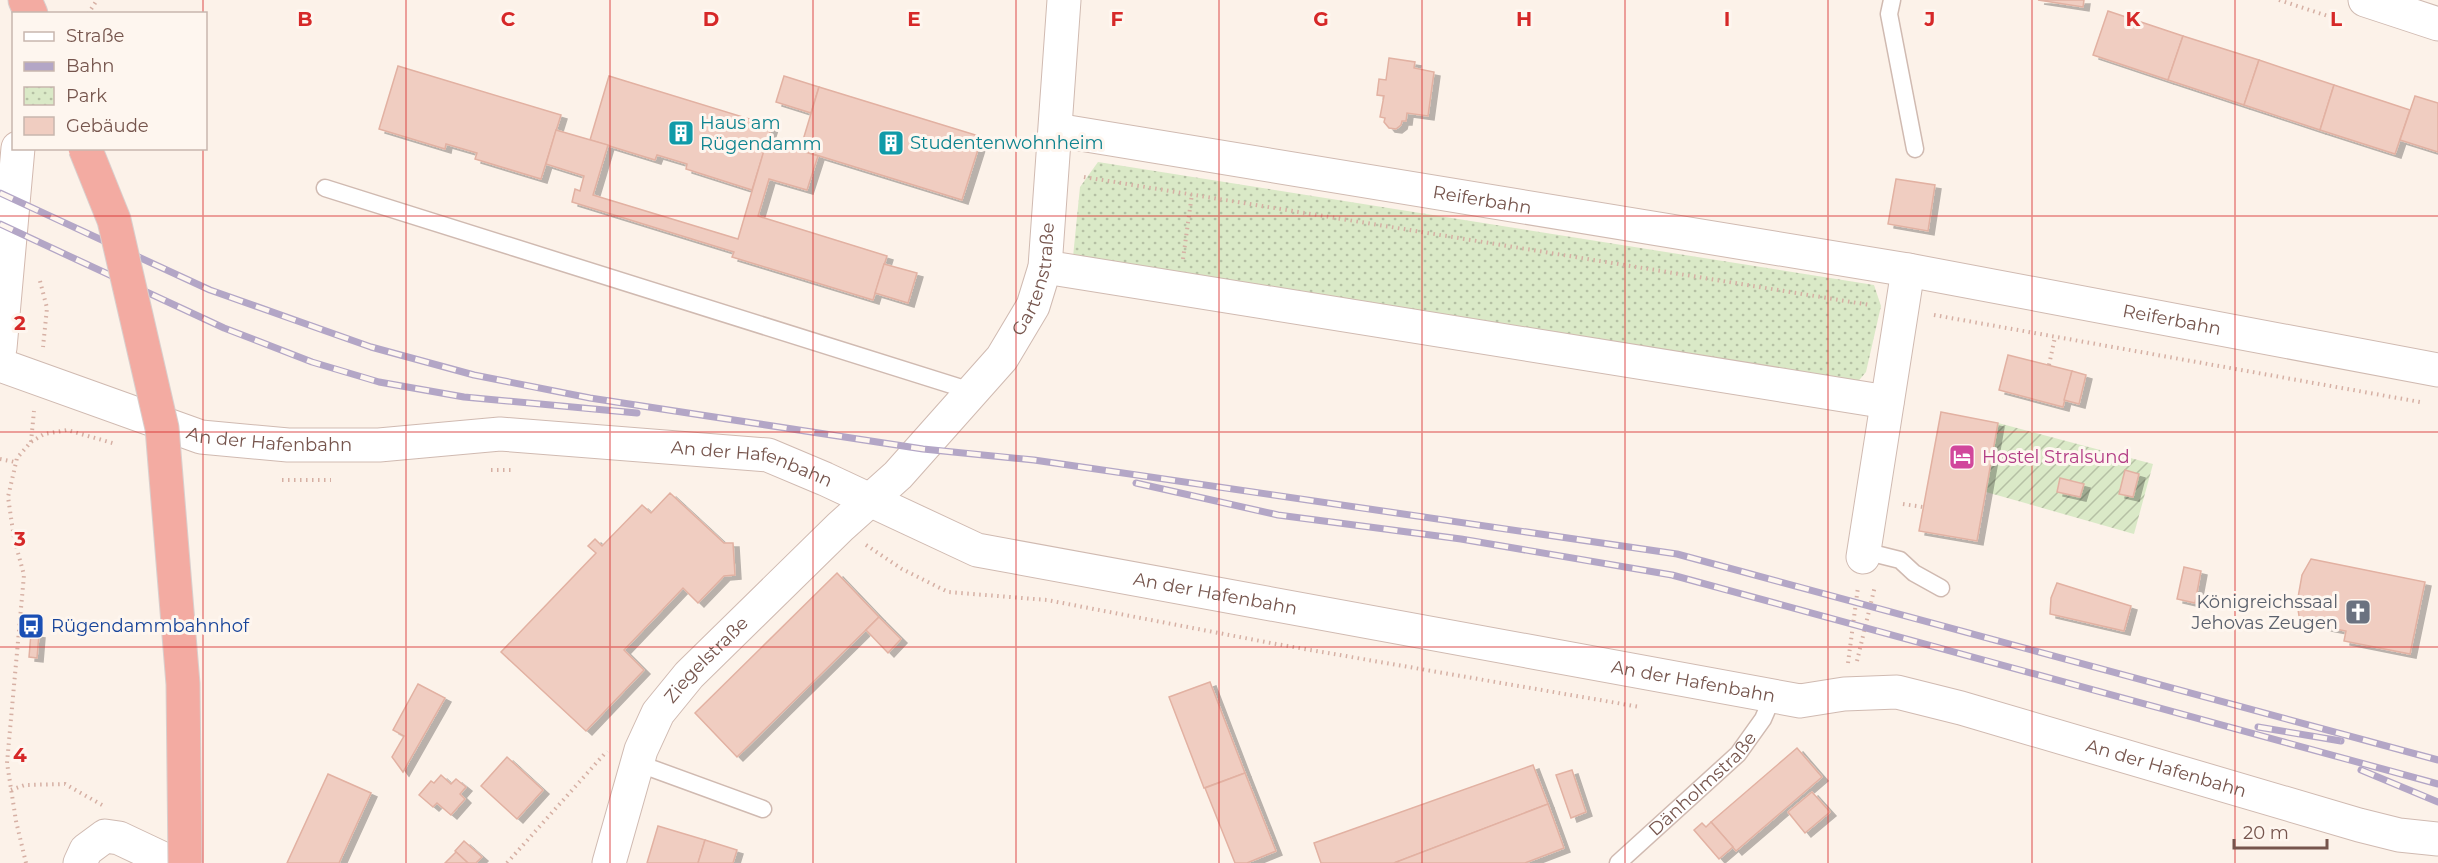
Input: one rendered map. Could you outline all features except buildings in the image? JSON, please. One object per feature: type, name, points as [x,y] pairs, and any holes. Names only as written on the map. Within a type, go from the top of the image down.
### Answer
[{"type":"highway","points":[[86,150],[114,220],[162,428],[183,684],[185,863]]},
{"type":"street","name":"Gartenstraße","points":[[869,500],[915,457],[1002,358],[1033,306],[1045,267],[1064,0]]},
{"type":"street","points":[[2365,0],[2438,24]]},
{"type":"street","name":"Reiferbahn","points":[[1056,130],[1908,270],[2438,370]]},
{"type":"street","points":[[0,348],[18,150]]},
{"type":"street","points":[[1045,267],[1887,402]]},
{"type":"street","points":[[1863,554],[1908,270]]},
{"type":"street","name":"An der Hafenbahn","points":[[0,365],[201,437],[288,445],[379,445],[500,434],[768,455],[977,550],[1800,701],[1844,694],[1896,692],[1928,698],[2360,825],[2399,835],[2438,839]]},
{"type":"street","name":"Ziegelstraße","points":[[609,863],[640,750],[658,713],[689,675],[869,500]]},
{"type":"street","points":[[80,863],[86,850],[105,836],[119,838],[172,863]]},
{"type":"lane","points":[[1892,0],[1889,14],[1915,149]]},
{"type":"lane","points":[[325,188],[971,391]]},
{"type":"lane","points":[[1863,554],[1900,560],[1914,573],[1941,588]]},
{"type":"lane","name":"Dänholmstraße","points":[[1618,863],[1738,754],[1763,719],[1773,696]]},
{"type":"lane","points":[[637,763],[763,809]]},
{"type":"path","points":[[1053,172],[1902,309],[2428,404]]},
{"type":"path","points":[[1179,288],[1192,194]]},
{"type":"path","points":[[26,863],[16,821],[8,763],[24,575],[14,538],[8,496],[15,462],[31,442]]},
{"type":"path","points":[[0,459],[15,462]]},
{"type":"path","points":[[1846,671],[1863,554]]},
{"type":"green space","points":[[1098,162],[1874,285],[1881,306],[1866,372],[1855,385],[1073,257],[1080,187]]},
{"type":"green space","points":[[1998,423],[2153,464],[2134,534],[1986,492]]},
{"type":"railway","points":[[0,193],[210,290],[371,347],[474,375],[590,398],[923,449],[1034,460],[1677,554],[2438,760]]},
{"type":"railway","points":[[0,224],[224,328],[312,362],[379,382],[464,397],[637,413]]},
{"type":"railway","points":[[1136,483],[1278,515],[1461,539],[1672,575],[2438,784]]},
{"type":"railway","points":[[2258,727],[2341,741]]},
{"type":"railway","points":[[2361,770],[2438,802]]},
{"type":"place","name":"Haus am Rügendamm","points":[[681,133]]},
{"type":"place","name":"Studentenwohnheim","points":[[891,143]]},
{"type":"place","name":"Hostel Stralsund","points":[[1962,457]]},
{"type":"place","name":"Königreichssaal Jehovas Zeugen","points":[[2358,612]]},
{"type":"place","name":"Rügendammbahnhof","points":[[31,626]]}]
